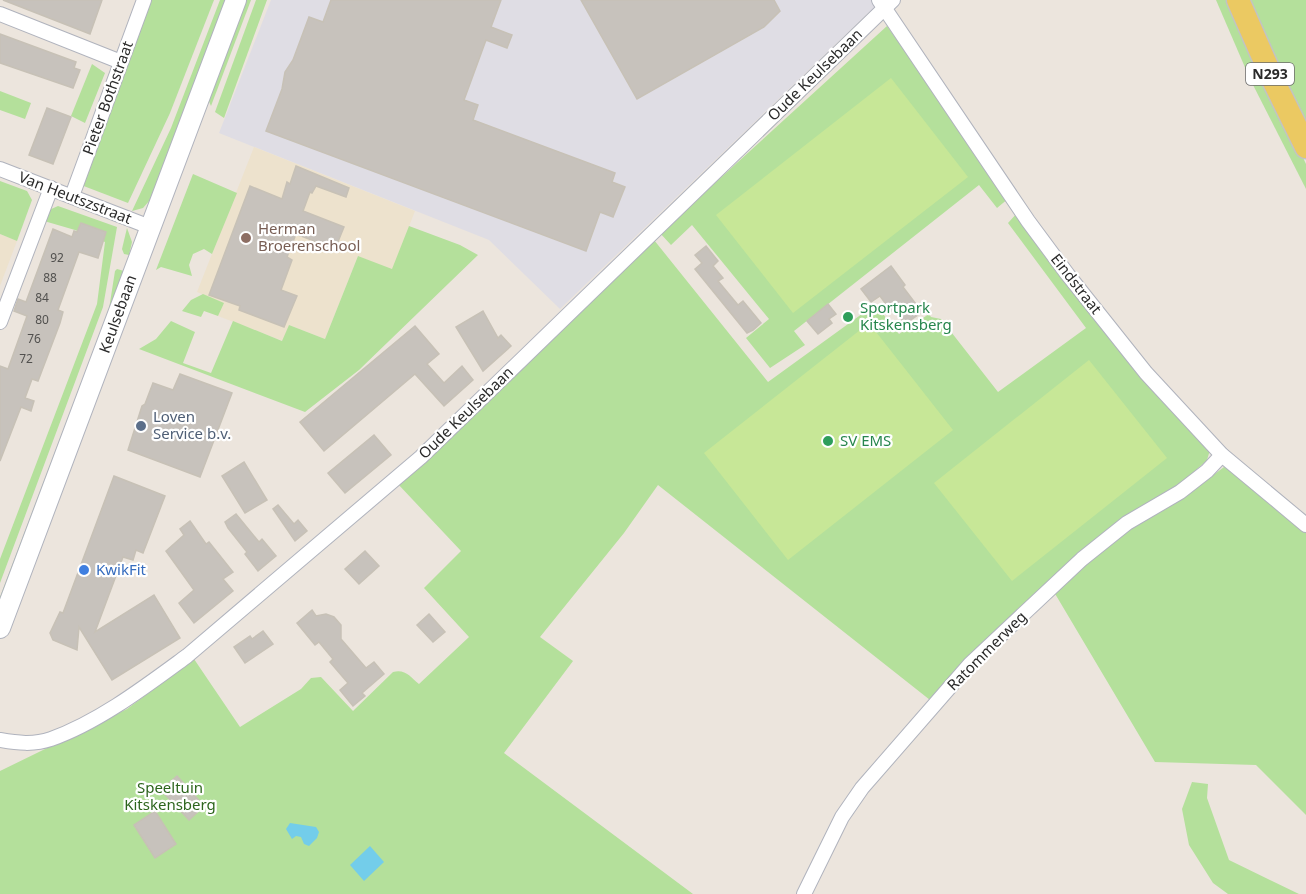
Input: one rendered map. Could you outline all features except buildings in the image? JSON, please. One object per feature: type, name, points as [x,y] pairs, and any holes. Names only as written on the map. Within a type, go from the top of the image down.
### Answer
[{"type":"main road","name":"N293","points":[[1238,0],[1273,80],[1306,147]]},
{"type":"street","name":"Pieter Bothstraat","points":[[72,196],[144,0]]},
{"type":"street","name":"Keulsebaan","points":[[0,628],[236,0]]},
{"type":"street","name":"Eindstraat","points":[[886,3],[1028,221],[1146,373],[1222,455],[1306,525]]},
{"type":"street","name":"Oude Keulsebaan","points":[[0,740],[26,744],[50,740],[92,719],[187,656],[421,457],[886,3]]},
{"type":"street","points":[[0,14],[121,62]]},
{"type":"street","name":"Van Heutszstraat","points":[[0,170],[150,227]]},
{"type":"street","points":[[0,322],[51,188]]},
{"type":"street","name":"Ratommerweg","points":[[804,894],[842,816],[862,788],[970,664],[1082,559],[1127,523],[1180,492],[1207,471],[1222,455]]},
{"type":"shaded area","points":[[271,0],[887,0],[868,13],[560,309],[489,240],[219,133]]},
{"type":"shaded area","points":[[254,147],[415,211],[392,270],[358,256],[325,339],[289,325],[283,341],[218,316],[223,303],[197,292]]},
{"type":"shaded area","points":[[0,234],[17,241],[0,286]]},
{"type":"green space","points":[[150,0],[214,0],[170,113],[128,203],[81,185]]},
{"type":"green space","points":[[220,0],[227,0],[150,200],[143,208],[132,211],[171,128]]},
{"type":"green space","points":[[244,0],[251,0],[211,106],[208,99]]},
{"type":"green space","points":[[256,0],[267,0],[224,118],[215,112]]},
{"type":"green space","points":[[1216,0],[1228,0],[1306,164],[1306,189],[1250,79]]},
{"type":"green space","points":[[1249,0],[1306,0],[1306,124],[1256,15]]},
{"type":"green space","points":[[887,26],[1009,198],[997,208],[979,185],[794,331],[805,345],[770,368],[746,338],[769,319],[692,225],[671,245],[660,233]]},
{"type":"green space","points":[[92,64],[105,73],[85,123],[71,116]]},
{"type":"green space","points":[[891,78],[968,177],[793,313],[716,215]]},
{"type":"green space","points":[[0,91],[31,103],[25,119],[0,110]]},
{"type":"green space","points":[[193,174],[237,193],[212,254],[204,249],[193,254],[189,265],[192,276],[161,267],[156,270]]},
{"type":"green space","points":[[0,181],[27,191],[32,200],[17,241],[0,234]]},
{"type":"green space","points":[[58,206],[117,227],[103,307],[0,583],[0,559],[97,304],[105,242],[44,221],[49,210]]},
{"type":"green space","name":"Speeltuin Kitskensberg","points":[[1018,212],[1210,450],[1207,460],[1184,481],[1116,523],[962,664],[930,700],[658,485],[624,533],[540,637],[573,661],[504,753],[693,894],[0,894],[0,771],[127,709],[194,659],[240,727],[301,689],[311,678],[321,677],[353,711],[393,672],[405,673],[419,684],[469,637],[424,588],[461,551],[397,483],[654,240],[768,382],[866,311],[879,309],[899,334],[929,314],[931,317],[941,319],[998,392],[1086,328],[1008,223]]},
{"type":"green space","points":[[409,226],[460,245],[478,255],[359,370],[305,412],[139,349],[156,339],[171,321],[195,332],[183,363],[211,373],[233,321],[282,341],[289,325],[325,339],[358,256],[392,269]]},
{"type":"green space","points":[[127,228],[132,242],[129,255],[124,254],[122,249]]},
{"type":"green space","points":[[117,269],[124,271],[0,603],[0,597],[109,309]]},
{"type":"green space","points":[[203,294],[224,303],[218,316],[204,311],[201,317],[182,311],[191,300]]},
{"type":"green space","name":"SV EMS","points":[[869,323],[953,430],[788,560],[704,453]]},
{"type":"green space","points":[[1089,360],[1167,458],[1012,581],[934,483]]},
{"type":"green space","points":[[1224,467],[1232,468],[1306,529],[1306,815],[1256,765],[1155,762],[1054,592],[1123,534],[1187,495]]},
{"type":"green space","points":[[1192,782],[1208,784],[1207,798],[1229,860],[1299,894],[1228,894],[1213,883],[1189,845],[1182,809]]},
{"type":"water","points":[[290,823],[316,827],[319,832],[317,838],[309,846],[304,844],[301,837],[296,836],[292,839],[286,829]]},
{"type":"water","points":[[370,846],[384,862],[364,881],[350,865]]},
{"type":"place","name":"Herman Broerenschool","points":[[246,238]]},
{"type":"place","name":"Sportpark Kitskensberg","points":[[848,317]]},
{"type":"place","name":"Loven Service b.v.","points":[[141,426]]},
{"type":"place","name":"SV EMS","points":[[828,441]]},
{"type":"place","name":"KwikFit","points":[[84,570]]}]
